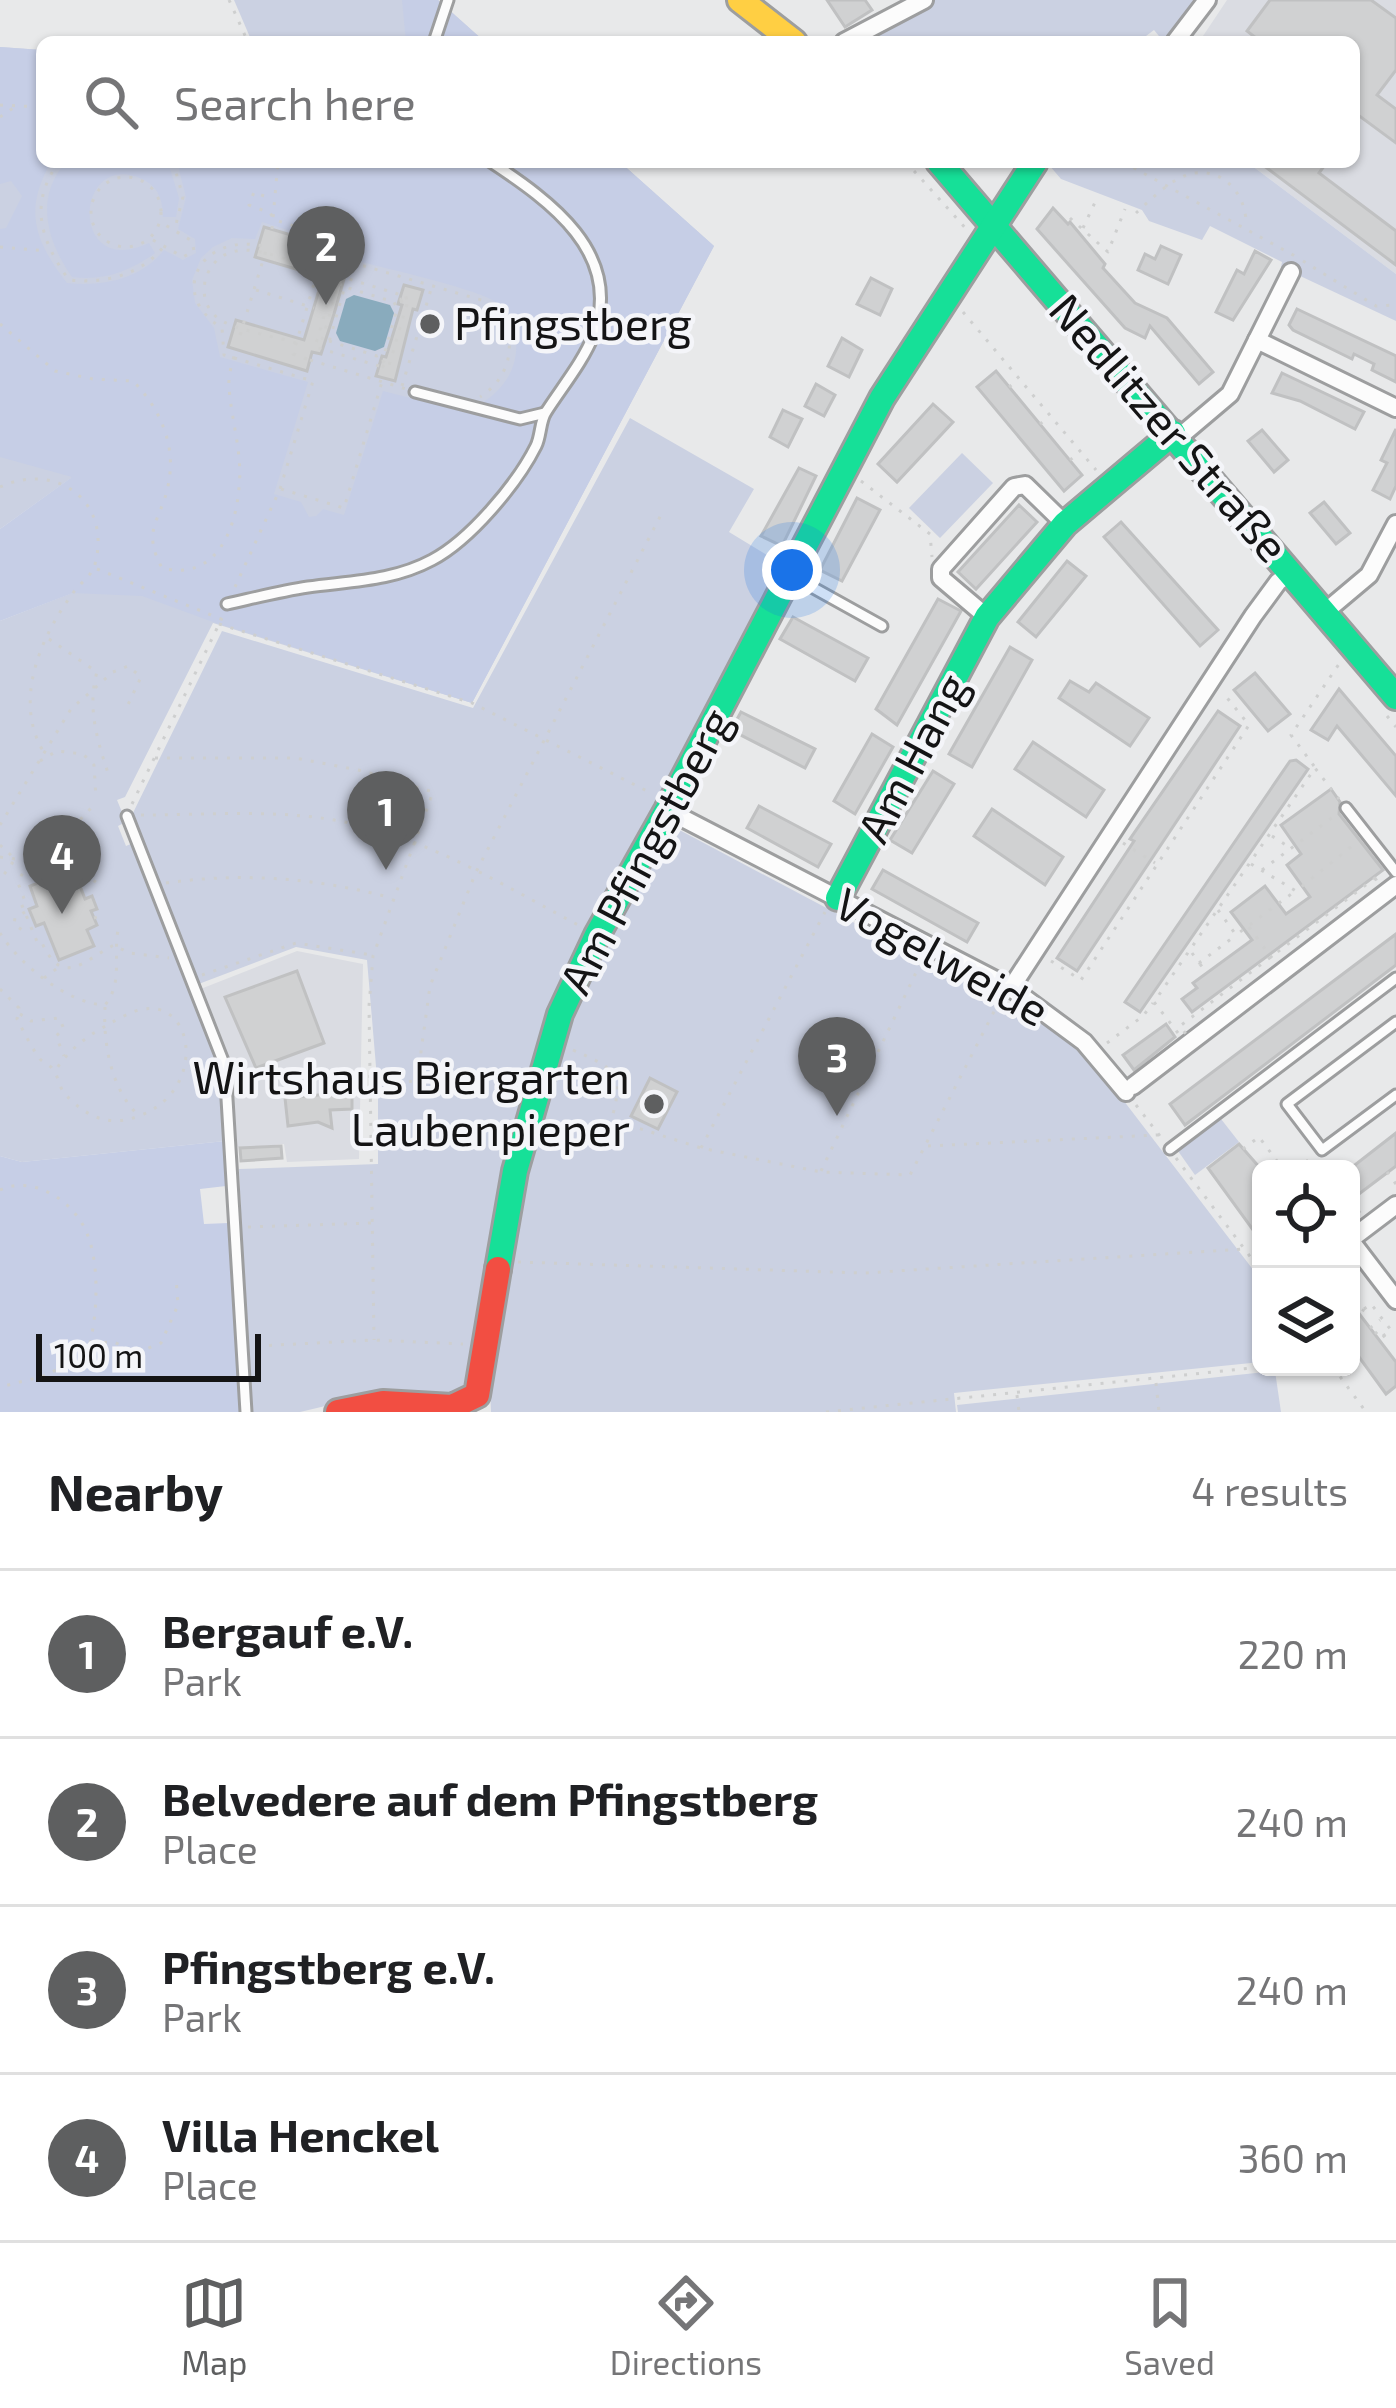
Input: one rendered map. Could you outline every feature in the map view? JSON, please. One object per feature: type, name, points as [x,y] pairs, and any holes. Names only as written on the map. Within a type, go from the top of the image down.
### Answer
[{"type":"street","points":[[740,0],[786,36]]},
{"type":"street","points":[[855,36],[924,0]]},
{"type":"street","points":[[1180,36],[1207,0]]},
{"type":"street","name":"Nedlitzer Straße","points":[[944,168],[1396,697]]},
{"type":"street","name":"Am Pfingstberg","points":[[338,1412],[383,1403],[452,1407],[481,1388],[514,1171],[551,1040],[597,935],[882,398],[1031,168]]},
{"type":"street","points":[[1176,436],[1230,394],[1291,272]]},
{"type":"street","points":[[1257,340],[1396,408]]},
{"type":"street","name":"Am Hang","points":[[838,898],[987,617],[1065,524],[1108,485],[1176,436]]},
{"type":"street","points":[[987,617],[941,578],[940,569],[1014,488],[1025,485],[1065,524]]},
{"type":"street","points":[[1325,612],[1369,575],[1396,524]]},
{"type":"street","points":[[1011,988],[1212,679],[1278,582],[1292,572]]},
{"type":"street","name":"Vogelweide","points":[[669,807],[1011,988],[1084,1042],[1130,1089]]},
{"type":"street","points":[[1130,1089],[1396,885]]},
{"type":"street","points":[[1360,1233],[1396,1205]]},
{"type":"street","points":[[1360,1253],[1395,1303]]},
{"type":"lane","points":[[436,36],[448,0]]},
{"type":"lane","points":[[415,392],[520,419],[545,413],[556,403],[594,334],[602,293],[593,257],[545,197],[500,168]]},
{"type":"lane","points":[[227,604],[308,587],[370,582],[430,562],[481,523],[537,445],[545,413]]},
{"type":"lane","points":[[790,574],[882,626]]},
{"type":"lane","points":[[1346,808],[1396,872]]},
{"type":"lane","points":[[127,816],[225,1066],[247,1412]]},
{"type":"lane","points":[[1170,1149],[1396,978]]},
{"type":"lane","points":[[1396,1022],[1287,1104],[1322,1150],[1396,1095]]},
{"type":"path","points":[[229,0],[245,36]]},
{"type":"path","points":[[0,105],[36,106]]},
{"type":"path","points":[[0,117],[18,106]]},
{"type":"path","points":[[55,168],[42,189],[42,228],[48,251],[70,280],[90,283],[140,268],[164,246]]},
{"type":"path","points":[[174,168],[183,197],[174,230]]},
{"type":"path","points":[[272,230],[278,168]]},
{"type":"path","points":[[911,168],[980,245]]},
{"type":"path","points":[[1133,168],[1246,227],[1376,306],[1396,305]]},
{"type":"path","points":[[1136,213],[1188,174],[1220,176],[1244,201],[1246,227]]},
{"type":"path","points":[[120,178],[140,180],[161,203],[160,222],[150,238],[122,248],[102,238],[91,212],[99,190],[120,178]]},
{"type":"path","points":[[264,196],[254,192],[249,206],[270,213],[275,220],[358,246],[353,263]]},
{"type":"path","points":[[1083,228],[1097,199]]},
{"type":"path","points":[[1070,218],[1108,252],[1125,209]]},
{"type":"path","points":[[160,222],[192,241],[194,251]]},
{"type":"path","points":[[150,238],[183,257],[194,251]]},
{"type":"path","points":[[241,335],[267,245],[232,243],[206,257],[196,280],[198,302],[211,322],[222,328],[224,355],[313,381],[280,489],[127,816],[297,817],[353,823],[412,842],[597,935]]},
{"type":"path","points":[[0,247],[48,251]]},
{"type":"path","points":[[194,251],[213,263]]},
{"type":"path","points":[[296,343],[217,317],[206,301],[204,280],[213,263],[234,251],[318,271]]},
{"type":"path","points":[[432,285],[401,388],[293,354],[322,254],[432,285],[488,302],[510,337],[504,375],[491,390],[462,405]]},
{"type":"path","points":[[336,275],[404,299],[410,297],[388,369],[383,368],[387,360],[382,365],[315,347],[336,275]]},
{"type":"path","points":[[339,284],[394,302],[398,309],[385,352],[377,356],[329,341],[322,340],[339,284]]},
{"type":"path","points":[[329,341],[345,287]]},
{"type":"path","points":[[254,290],[310,307]]},
{"type":"path","points":[[948,294],[1108,485]]},
{"type":"path","points":[[397,342],[404,299]]},
{"type":"path","points":[[0,324],[55,370],[93,379],[133,381],[156,404],[168,441],[169,484],[152,524],[152,550],[162,568],[183,573],[206,566],[223,542],[239,490],[228,381],[236,350]]},
{"type":"path","points":[[1010,387],[1019,379]]},
{"type":"path","points":[[280,489],[344,508],[382,382]]},
{"type":"path","points":[[1040,424],[1050,415]]},
{"type":"path","points":[[1070,460],[1080,452]]},
{"type":"path","points":[[845,469],[930,534]]},
{"type":"path","points":[[0,487],[17,479],[52,481],[80,494],[99,528],[95,569],[73,593],[32,672],[36,739],[43,751]]},
{"type":"path","points":[[371,1084],[417,1081],[430,986],[476,872],[663,511]]},
{"type":"path","points":[[95,569],[220,621],[472,703],[669,807]]},
{"type":"path","points":[[47,638],[97,672],[92,689],[95,734],[108,772]]},
{"type":"path","points":[[1262,870],[1346,808],[1291,735],[1342,661]]},
{"type":"path","points":[[0,825],[71,709],[112,672],[128,666],[141,677],[124,710]]},
{"type":"path","points":[[1036,950],[1081,980],[1249,725],[1212,679]]},
{"type":"path","points":[[38,762],[57,751],[83,754],[94,765],[96,798]]},
{"type":"path","points":[[154,758],[295,758],[363,771],[433,792],[374,956],[369,1006],[374,1340]]},
{"type":"path","points":[[1107,1043],[1154,1002],[1316,768]]},
{"type":"path","points":[[56,860],[66,835],[91,808]]},
{"type":"path","points":[[1110,835],[1157,864]]},
{"type":"path","points":[[1270,835],[1291,848]]},
{"type":"path","points":[[1199,963],[1367,835]]},
{"type":"path","points":[[0,845],[15,860]]},
{"type":"path","points":[[0,880],[25,855],[31,865]]},
{"type":"path","points":[[0,857],[15,860]]},
{"type":"path","points":[[60,967],[50,961],[31,927],[19,883],[41,859],[56,860],[96,881]]},
{"type":"path","points":[[1250,863],[1296,891]]},
{"type":"path","points":[[71,884],[88,876]]},
{"type":"path","points":[[153,885],[242,876],[291,878],[392,898]]},
{"type":"path","points":[[701,1148],[820,922],[838,898]]},
{"type":"path","points":[[1218,910],[1236,934]]},
{"type":"path","points":[[25,912],[14,924],[22,930],[31,927]]},
{"type":"path","points":[[119,925],[114,945],[115,993],[105,1005],[104,1027],[120,1092],[139,1116]]},
{"type":"path","points":[[1248,926],[1283,972]]},
{"type":"path","points":[[0,933],[17,959],[44,978],[94,1005],[105,1005]]},
{"type":"path","points":[[189,979],[296,943],[374,956]]},
{"type":"path","points":[[114,945],[129,953],[176,958]]},
{"type":"path","points":[[44,978],[60,967],[86,964],[114,945]]},
{"type":"path","points":[[820,1172],[929,946]]},
{"type":"path","points":[[1190,950],[1207,973]]},
{"type":"path","points":[[551,1040],[608,1068],[619,1090],[615,1118],[658,1135],[820,1172],[910,1175],[1001,998],[1011,988]]},
{"type":"path","points":[[0,989],[31,1021],[59,1018],[64,1029],[56,1036],[57,1043],[65,1058]]},
{"type":"path","points":[[1154,1002],[1187,1045]]},
{"type":"path","points":[[20,1013],[17,1019],[36,1053],[55,1071],[62,1090],[94,1117],[113,1123],[165,1104],[179,1088],[186,1060],[176,1017],[143,1009],[76,1044],[55,1071]]},
{"type":"path","points":[[1130,1089],[1259,1268]]},
{"type":"path","points":[[926,1146],[1159,1135]]},
{"type":"path","points":[[1243,1149],[1259,1137],[1276,1160]]},
{"type":"path","points":[[1308,1160],[1322,1150]]},
{"type":"path","points":[[1387,1172],[1396,1184]]},
{"type":"path","points":[[0,1190],[28,1183],[58,1197],[88,1235],[98,1311],[89,1348],[49,1375],[0,1387]]},
{"type":"path","points":[[235,1228],[371,1223]]},
{"type":"path","points":[[499,1261],[864,1274],[1244,1249]]},
{"type":"path","points":[[91,1342],[114,1342],[136,1353],[160,1343],[178,1305],[176,1278]]},
{"type":"path","points":[[1370,1328],[1395,1303]]},
{"type":"path","points":[[1360,1305],[1362,1312],[1371,1304],[1381,1317],[1390,1330],[1383,1336]]},
{"type":"path","points":[[1375,1334],[1379,1330],[1386,1339],[1381,1343]]},
{"type":"path","points":[[243,1346],[374,1340],[487,1345]]},
{"type":"path","points":[[826,1412],[1252,1368]]},
{"type":"path","points":[[1340,1376],[1366,1412]]},
{"type":"path","points":[[1155,1381],[1159,1412]]},
{"type":"path","points":[[1016,1394],[1019,1412]]},
{"type":"shaded area","points":[[234,0],[438,0],[478,36],[249,36]]},
{"type":"shaded area","points":[[402,0],[438,0],[478,36],[405,36]]},
{"type":"shaded area","points":[[924,0],[1197,0],[1167,36],[1154,30],[1146,36],[855,36]]},
{"type":"shaded area","points":[[1227,0],[1396,0],[1396,274],[1255,168],[1360,168],[1360,36],[1203,36]]},
{"type":"shaded area","points":[[0,47],[36,50],[36,168],[627,168],[714,246],[472,703],[213,623],[125,797],[117,800],[126,822],[118,826],[126,846],[133,843],[221,1072],[225,1141],[22,1162],[0,1156],[0,621],[72,593],[71,478],[0,529]]},
{"type":"shaded area","points":[[0,47],[36,50],[36,168],[48,168],[37,196],[36,225],[67,283],[120,279],[144,268],[164,250],[183,260],[196,253],[195,239],[178,229],[186,197],[179,168],[627,168],[714,246],[472,703],[142,596],[73,593],[0,621],[0,529],[72,477],[0,457],[0,229],[6,228],[22,196],[11,181],[0,184]],"holes":[[[262,222],[345,248],[343,257],[448,284],[497,303],[511,322],[516,355],[501,387],[487,400],[462,411],[383,391],[344,515],[323,509],[309,517],[301,502],[274,494],[308,382],[220,357],[214,328],[195,303],[192,280],[201,258],[213,247],[232,238],[255,239]]]},
{"type":"shaded area","points":[[62,168],[170,168],[179,198],[176,217],[163,217],[158,194],[142,179],[119,174],[103,181],[93,196],[93,231],[104,245],[123,250],[149,243],[155,253],[115,274],[72,277],[56,249],[48,219]]},
{"type":"shaded area","points":[[1052,168],[1255,168],[1396,274],[1396,321],[1281,267],[1282,262],[1210,226],[1202,240],[1149,221],[1142,210],[1061,179]]},
{"type":"shaded area","points":[[354,295],[390,305],[394,313],[384,347],[375,351],[340,341],[336,333],[346,299]]},
{"type":"shaded area","points":[[630,418],[754,489],[729,532],[780,563],[593,922],[544,1037],[476,1372],[448,1401],[376,1394],[300,1412],[250,1412],[239,1169],[378,1164],[378,1090],[367,960],[296,947],[196,985],[131,817],[222,631],[473,708]]},
{"type":"shaded area","points":[[962,453],[993,483],[940,538],[909,508]]},
{"type":"shaded area","points":[[670,825],[1060,1032],[1091,1058],[1252,1268],[1252,1363],[954,1393],[956,1412],[491,1412],[490,1386],[516,1204],[532,1131],[580,995]]},
{"type":"shaded area","points":[[297,951],[363,964],[359,1159],[287,1162],[284,1144],[235,1145],[231,1065],[198,990]]},
{"type":"shaded area","points":[[1221,1119],[1239,1142],[1195,1175],[1178,1151]]},
{"type":"shaded area","points":[[225,1141],[226,1186],[200,1189],[204,1224],[229,1223],[242,1412],[0,1412],[0,1156],[22,1162]]},
{"type":"shaded area","points":[[1252,1373],[1276,1376],[1281,1412],[958,1412],[957,1405]]},
{"type":"building","points":[[827,0],[865,0],[872,10],[845,27]]},
{"type":"building","points":[[1270,0],[1371,0],[1396,18],[1396,70],[1377,95],[1396,109],[1396,143],[1360,116],[1360,36],[1253,36],[1247,31]]},
{"type":"building","points":[[1267,168],[1323,168],[1319,173],[1396,231],[1396,265]]},
{"type":"building","points":[[1053,208],[1070,222],[1135,303],[1167,318],[1213,372],[1199,384],[1150,326],[1145,338],[1125,328],[1037,229]]},
{"type":"building","points":[[264,227],[342,250],[337,269],[346,272],[334,314],[321,354],[312,352],[307,371],[228,347],[236,320],[304,340],[323,277],[255,257]]},
{"type":"building","points":[[1161,246],[1181,255],[1168,284],[1138,270],[1145,254],[1155,259]]},
{"type":"building","points":[[1255,251],[1271,260],[1233,320],[1216,312],[1237,270],[1244,274]]},
{"type":"building","points":[[871,278],[892,289],[880,315],[857,304]]},
{"type":"building","points":[[404,285],[423,290],[417,310],[413,309],[395,381],[376,376],[402,305],[398,304]]},
{"type":"building","points":[[1297,309],[1396,356],[1396,382],[1372,370],[1374,364],[1354,354],[1352,359],[1293,330],[1289,325]]},
{"type":"building","points":[[842,338],[862,350],[849,377],[828,366]]},
{"type":"building","points":[[996,371],[1082,475],[1064,491],[977,387]]},
{"type":"building","points":[[1282,373],[1364,412],[1355,429],[1300,401],[1272,393]]},
{"type":"building","points":[[816,384],[835,395],[824,416],[805,406]]},
{"type":"building","points":[[933,404],[953,422],[897,482],[878,464]]},
{"type":"building","points":[[783,410],[802,419],[788,447],[770,437]]},
{"type":"building","points":[[1396,429],[1396,486],[1390,499],[1373,490]]},
{"type":"building","points":[[1262,430],[1288,460],[1274,472],[1248,441]]},
{"type":"building","points":[[799,468],[816,476],[782,546],[761,536]]},
{"type":"building","points":[[857,498],[880,510],[842,581],[820,570]]},
{"type":"building","points":[[1324,502],[1350,533],[1336,544],[1310,513]]},
{"type":"building","points":[[1019,505],[1037,522],[976,589],[958,572]]},
{"type":"building","points":[[1121,522],[1218,630],[1200,646],[1104,537]]},
{"type":"building","points":[[1067,561],[1086,576],[1036,637],[1018,622]]},
{"type":"building","points":[[938,599],[961,611],[897,725],[876,709]]},
{"type":"building","points":[[793,617],[868,658],[855,681],[780,639]]},
{"type":"building","points":[[1010,647],[1032,660],[972,767],[949,754]]},
{"type":"building","points":[[1255,673],[1290,714],[1268,731],[1234,690]]},
{"type":"building","points":[[1070,681],[1089,692],[1096,683],[1149,718],[1130,746],[1059,698]]},
{"type":"building","points":[[1339,689],[1396,756],[1396,796],[1337,726],[1328,740],[1311,730]]},
{"type":"building","points":[[1218,711],[1240,726],[1077,971],[1057,958],[1134,841],[1130,839]]},
{"type":"building","points":[[741,712],[815,749],[805,768],[731,730]]},
{"type":"building","points":[[872,734],[893,747],[855,814],[834,801]]},
{"type":"building","points":[[1033,742],[1104,790],[1086,817],[1015,769]]},
{"type":"building","points":[[1290,761],[1308,769],[1140,1012],[1125,1002]]},
{"type":"building","points":[[933,771],[954,784],[912,853],[890,840]]},
{"type":"building","points":[[1331,789],[1340,802],[1339,814],[1383,870],[1192,1012],[1182,999],[1197,988],[1193,983],[1252,940],[1231,912],[1265,886],[1286,914],[1310,897],[1287,865],[1301,854],[1281,825]]},
{"type":"building","points":[[759,806],[831,844],[818,867],[747,828]]},
{"type":"building","points":[[992,809],[1063,857],[1045,885],[974,836]]},
{"type":"building","points":[[883,870],[978,923],[967,942],[872,889]]},
{"type":"building","points":[[66,872],[73,889],[80,886],[85,899],[92,896],[97,925],[87,930],[94,946],[59,960],[44,923],[36,926],[29,909],[37,906],[30,886]]},
{"type":"building","points":[[1396,934],[1396,965],[1185,1125],[1170,1104]]},
{"type":"building","points":[[297,971],[324,1043],[256,1068],[225,997]]},
{"type":"building","points":[[1166,1024],[1175,1037],[1134,1070],[1123,1055]]},
{"type":"building","name":"Wirtshaus Biergarten Laubenpieper","points":[[650,1078],[677,1092],[658,1129],[631,1116]]},
{"type":"building","points":[[352,1092],[352,1109],[330,1110],[332,1128],[318,1122],[288,1126],[285,1098]]},
{"type":"building","points":[[1396,1133],[1396,1166],[1360,1193],[1360,1161]]},
{"type":"building","points":[[1239,1144],[1253,1160],[1252,1229],[1208,1168]]},
{"type":"building","points":[[281,1146],[282,1158],[241,1161],[240,1148]]},
{"type":"building","points":[[1360,1315],[1396,1362],[1396,1386],[1386,1394],[1360,1358]]},
{"type":"traffic: fast","points":[[944,168],[1396,697]]},
{"type":"traffic: fast","points":[[498,1269],[515,1171],[560,1014],[597,935],[882,398],[1031,168]]},
{"type":"traffic: fast","points":[[838,898],[987,617],[1065,524],[1173,433]]},
{"type":"traffic: slow","points":[[740,0],[786,36]]},
{"type":"traffic: jam","points":[[338,1412],[383,1403],[452,1407],[477,1395],[498,1269]]},
{"type":"place","name":"Belvedere auf dem Pfingstberg","points":[[326,305]]},
{"type":"place","name":"Pfingstberg","points":[[430,324]]},
{"type":"place","name":"Bergauf e.V.","points":[[386,870]]},
{"type":"place","name":"Villa Henckel","points":[[62,914]]},
{"type":"place","name":"Wirtshaus Biergarten Laubenpieper","points":[[654,1104]]},
{"type":"place","name":"Pfingstberg e.V.","points":[[837,1116]]}]
